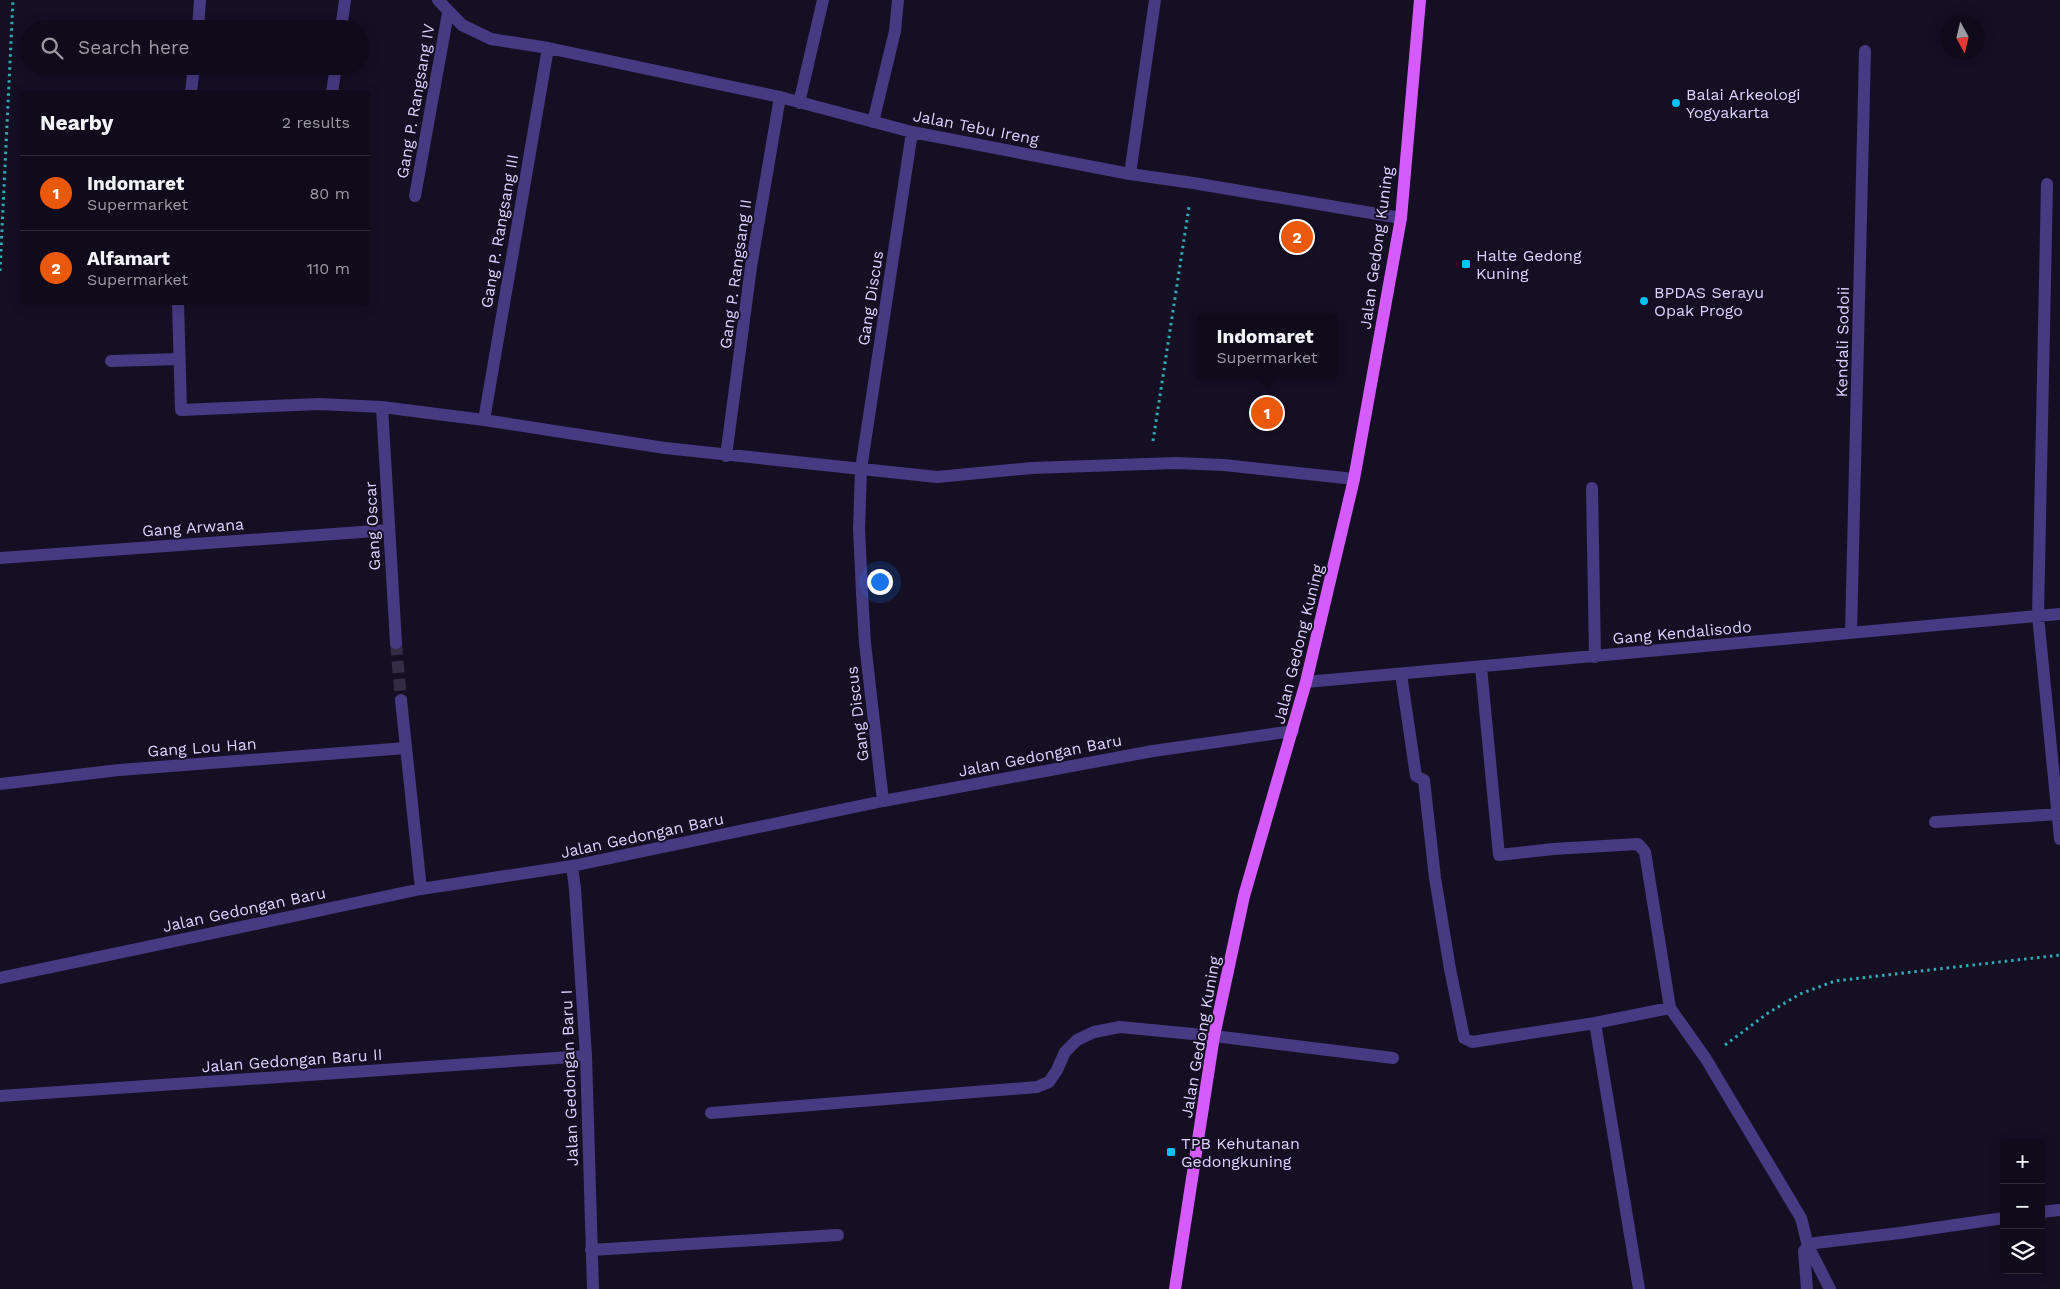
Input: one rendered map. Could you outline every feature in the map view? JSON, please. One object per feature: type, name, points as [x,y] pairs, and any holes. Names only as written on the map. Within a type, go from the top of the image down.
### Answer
[{"type":"main road","name":"Jalan Gedong Kuning","points":[[1175,1289],[1214,1036],[1244,896],[1306,682],[1354,479],[1401,218],[1420,0]]},
{"type":"street","points":[[199,20],[200,0]]},
{"type":"street","points":[[342,20],[345,0]]},
{"type":"street","name":"Jalan Tebu Ireng","points":[[438,0],[462,25],[491,39],[548,48],[780,97],[912,132],[1130,174],[1401,218]]},
{"type":"street","points":[[799,103],[823,0]]},
{"type":"street","points":[[873,122],[895,31],[898,0]]},
{"type":"street","points":[[1130,174],[1155,0]]},
{"type":"street","name":"Gang P. Rangsang IV","points":[[414,196],[448,12]]},
{"type":"street","name":"Gang P. Rangsang III","points":[[484,420],[548,48]]},
{"type":"street","name":"Kendali Sodoii","points":[[1851,633],[1865,51]]},
{"type":"street","points":[[192,90],[193,75]]},
{"type":"street","points":[[332,90],[335,75]]},
{"type":"street","name":"Gang P. Rangsang II","points":[[726,456],[751,267],[780,97]]},
{"type":"street","name":"Gang Discus","points":[[882,802],[865,643],[858,529],[861,469],[912,132]]},
{"type":"street","points":[[2047,184],[2038,616],[2060,839]]},
{"type":"street","points":[[178,305],[181,410],[318,404],[382,407],[484,420],[726,456],[936,477],[1032,468],[1175,462],[1224,465],[1354,479]]},
{"type":"street","points":[[111,361],[179,359]]},
{"type":"street","name":"Gang Oscar","points":[[382,407],[396,642]]},
{"type":"street","points":[[1592,488],[1595,657]]},
{"type":"street","name":"Gang Arwana","points":[[0,558],[389,530]]},
{"type":"street","name":"Gang Kendalisodo","points":[[1306,682],[2060,614]]},
{"type":"street","points":[[1481,667],[1498,856],[1553,849],[1638,844],[1645,852],[1670,1008],[1706,1059],[1801,1218],[1808,1246],[1830,1289]]},
{"type":"street","points":[[1401,674],[1416,776],[1424,780],[1435,878],[1453,986],[1464,1038],[1472,1042],[1595,1023],[1670,1008]]},
{"type":"street","points":[[401,700],[421,889]]},
{"type":"street","name":"Jalan Gedongan Baru","points":[[0,978],[421,889],[572,866],[882,802],[1153,751],[1293,731]]},
{"type":"street","name":"Gang Lou Han","points":[[0,784],[119,770],[406,748]]},
{"type":"street","points":[[1935,822],[2058,814]]},
{"type":"street","name":"Jalan Gedongan Baru I","points":[[572,866],[586,1056],[593,1289]]},
{"type":"street","points":[[1595,1023],[1639,1289]]},
{"type":"street","points":[[711,1113],[1037,1087],[1049,1082],[1065,1052],[1078,1040],[1094,1032],[1120,1027],[1214,1036],[1392,1058]]},
{"type":"street","name":"Jalan Gedongan Baru II","points":[[0,1096],[586,1056]]},
{"type":"street","points":[[2045,1212],[2060,1210]]},
{"type":"street","points":[[1807,1289],[1804,1251],[1808,1246],[1815,1243],[1900,1234],[2000,1219]]},
{"type":"street","points":[[591,1250],[838,1235]]},
{"type":"path","points":[[0,271],[13,0]]},
{"type":"path","points":[[1150,464],[1193,183]]},
{"type":"path","points":[[1706,1059],[1768,1013],[1800,994],[1835,981],[2060,955]]},
{"type":"tunnel","points":[[396,643],[401,700]]},
{"type":"place","name":"Balai Arkeologi Yogyakarta","points":[[1676,103]]},
{"type":"place","name":"Alfamart","points":[[1297,237]]},
{"type":"place","name":"Halte Gedong Kuning","points":[[1466,264]]},
{"type":"place","name":"BPDAS Serayu Opak Progo","points":[[1644,301]]},
{"type":"place","name":"Indomaret","points":[[1267,413]]},
{"type":"place","name":"TPB Kehutanan Gedongkuning","points":[[1171,1152]]}]
